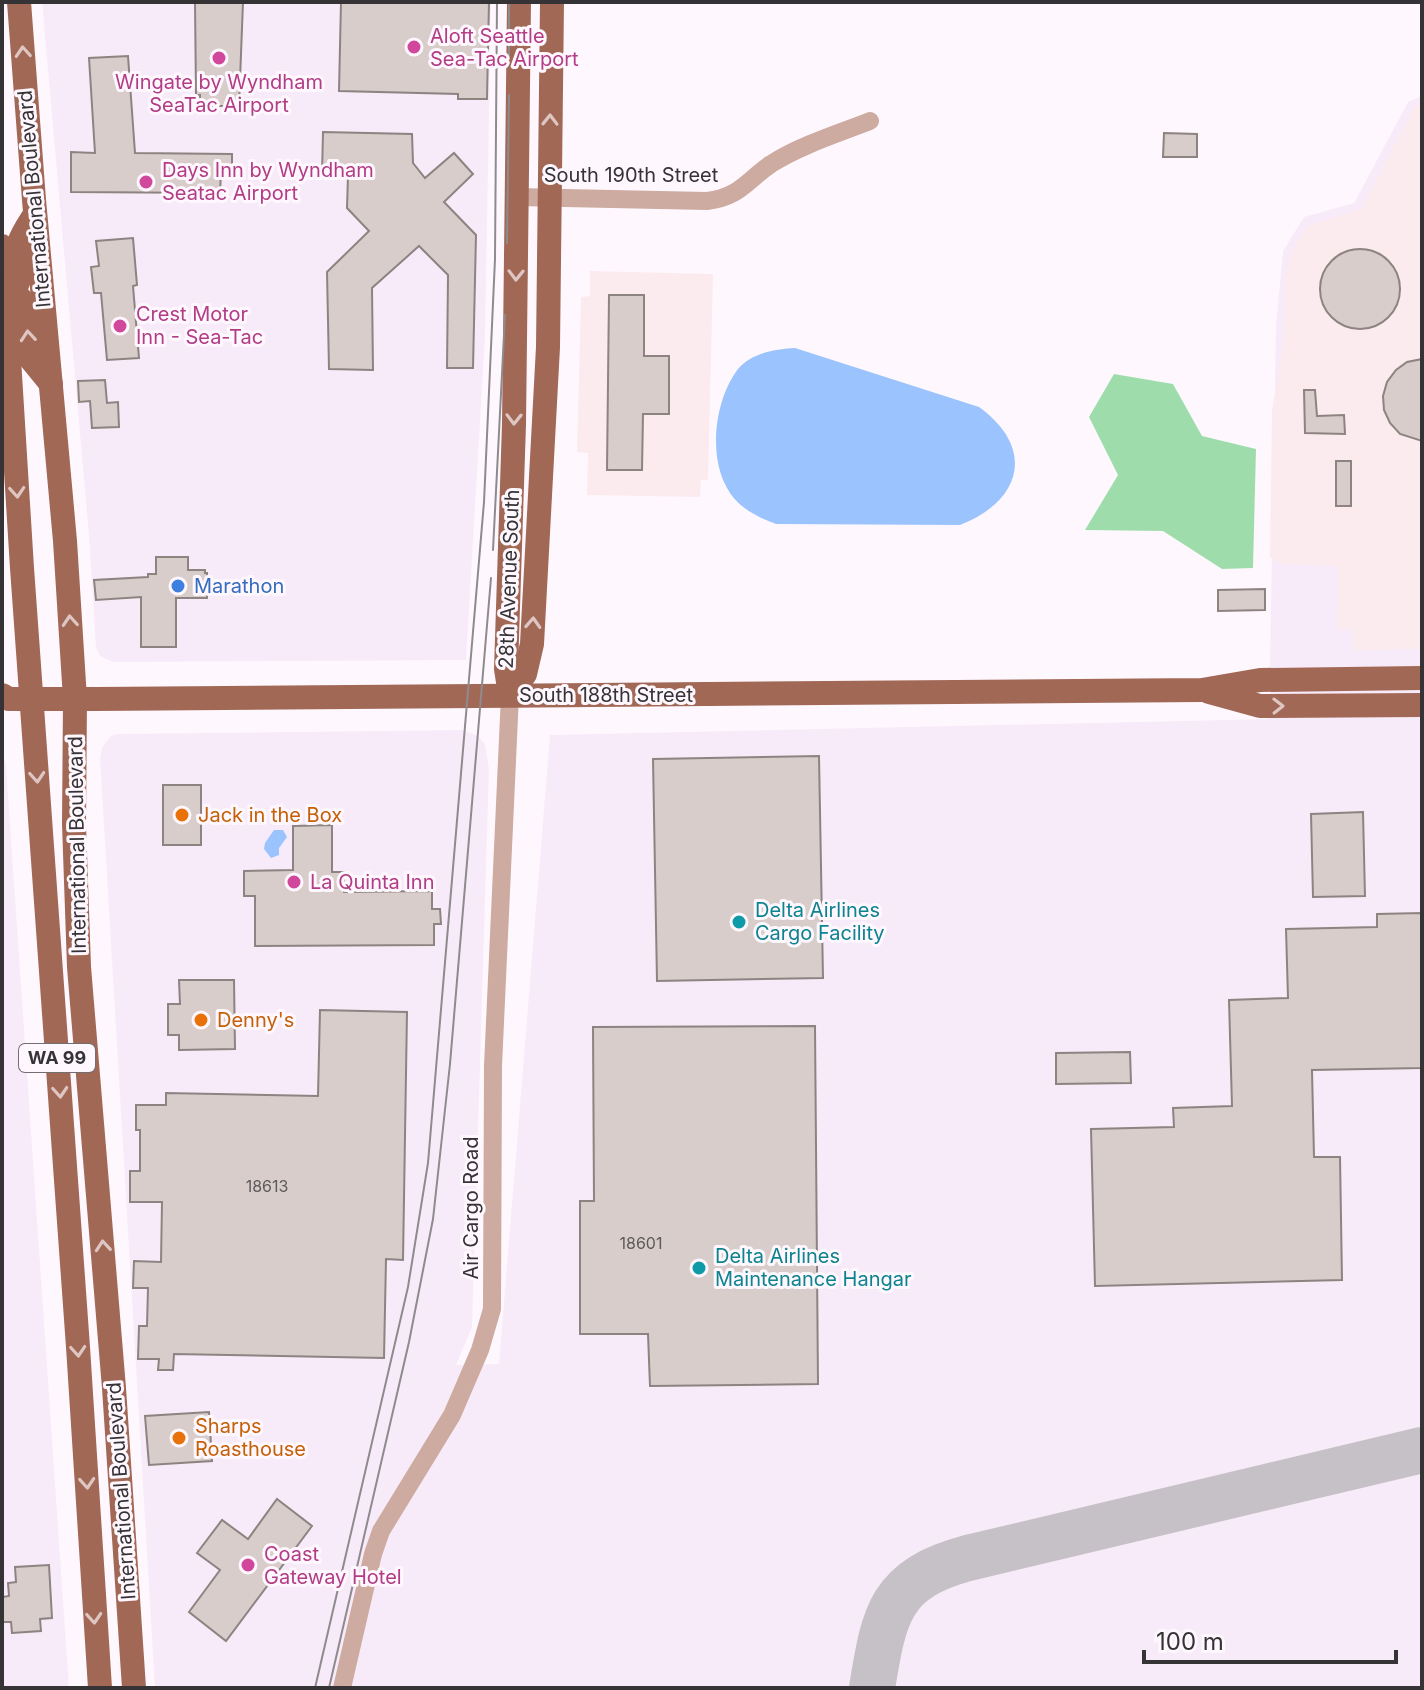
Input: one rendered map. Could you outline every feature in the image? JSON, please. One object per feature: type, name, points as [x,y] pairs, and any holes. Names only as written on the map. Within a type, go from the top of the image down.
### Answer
[{"type":"main road","name":"International Boulevard","points":[[19,2],[75,699],[74,824],[79,967],[114,1388],[134,1688]]},
{"type":"main road","name":"28th Avenue South","points":[[510,695],[506,669],[514,439],[519,2]]},
{"type":"main road","name":"28th Avenue South","points":[[510,695],[525,674],[532,644],[547,363],[552,2]]},
{"type":"main road","points":[[5,295],[15,289],[21,277],[19,243],[35,214]]},
{"type":"main road","name":"International Boulevard","points":[[2,246],[11,699],[77,1332],[100,1688]]},
{"type":"main road","points":[[5,295],[19,297],[25,304],[29,357],[51,384]]},
{"type":"main road","name":"South 188th Street","points":[[11,699],[1202,690],[1260,680],[1422,678]]},
{"type":"main road","name":"South 188th Street","points":[[1202,690],[1260,706],[1422,705]]},
{"type":"street","name":"South 190th Street","points":[[516,197],[722,199],[739,192],[771,164],[812,143],[870,121]]},
{"type":"street","name":"Air Cargo Road","points":[[342,1688],[381,1531],[452,1415],[480,1350],[492,1309],[493,1066],[510,695]]},
{"type":"shaded area","points":[[42,2],[491,2],[485,337],[466,660],[113,662],[100,656],[96,647]]},
{"type":"shaded area","points":[[1422,96],[1422,1688],[155,1688],[100,759],[102,747],[111,736],[117,734],[463,730],[478,736],[485,744],[489,769],[472,1327],[456,1365],[499,1364],[550,735],[1269,719],[1276,326],[1283,251],[1304,217],[1354,203],[1408,102]]},
{"type":"shaded area","points":[[1422,103],[1422,649],[1353,650],[1353,628],[1337,630],[1338,566],[1281,564],[1270,557],[1272,411],[1283,345],[1285,278],[1291,253],[1307,226],[1361,209],[1414,107]]},
{"type":"shaded area","points":[[590,271],[713,274],[708,480],[701,480],[700,497],[587,495],[588,453],[577,452],[581,297],[590,296]]},
{"type":"shaded area","points":[[2,751],[6,765],[69,1688],[2,1688]]},
{"type":"green space","points":[[1114,374],[1173,384],[1202,436],[1256,449],[1253,568],[1222,569],[1163,531],[1085,530],[1118,475],[1089,417]]},
{"type":"water","points":[[795,348],[979,407],[1009,439],[1014,472],[1008,488],[981,515],[960,525],[776,524],[748,510],[731,495],[721,475],[716,444],[719,411],[730,381],[743,364],[764,353]]},
{"type":"water","points":[[274,830],[283,830],[287,837],[279,848],[279,855],[271,858],[264,849]]},
{"type":"building","name":"Wingate by Wyndham SeaTac Airport","points":[[195,2],[243,2],[239,106],[200,106],[200,95],[196,95]]},
{"type":"building","name":"Aloft Seattle Sea-Tac Airport","points":[[341,2],[489,2],[487,99],[458,99],[458,94],[339,91]]},
{"type":"building","name":"Days Inn by Wyndham Seatac Airport","points":[[128,56],[135,153],[232,154],[232,173],[221,173],[220,193],[71,192],[71,152],[95,153],[89,58]]},
{"type":"building","points":[[323,132],[412,134],[413,163],[425,178],[454,153],[473,174],[444,202],[476,235],[473,368],[447,368],[448,275],[419,246],[372,288],[373,370],[329,369],[327,272],[369,231],[347,208],[348,175],[322,174]]},
{"type":"building","points":[[1164,133],[1197,134],[1197,157],[1163,157]]},
{"type":"building","name":"Crest Motor Inn - Sea-Tac","points":[[133,238],[139,358],[107,360],[101,293],[94,293],[91,267],[99,266],[96,241]]},
{"type":"building","points":[[1360,249],[1375,252],[1388,261],[1397,274],[1400,289],[1397,304],[1388,317],[1375,326],[1360,329],[1345,326],[1332,317],[1323,304],[1320,289],[1323,274],[1332,261],[1345,252]]},
{"type":"building","points":[[609,295],[644,295],[644,356],[669,356],[669,414],[643,414],[642,470],[607,470]]},
{"type":"building","points":[[1422,359],[1422,441],[1400,434],[1390,423],[1384,410],[1383,396],[1387,382],[1396,370],[1407,362]]},
{"type":"building","points":[[105,380],[107,403],[118,402],[119,427],[92,428],[90,401],[79,402],[78,381]]},
{"type":"building","points":[[1304,390],[1315,390],[1317,416],[1344,415],[1345,434],[1305,433]]},
{"type":"building","points":[[1336,461],[1351,461],[1351,506],[1336,506]]},
{"type":"building","points":[[156,557],[188,557],[188,570],[205,570],[207,573],[207,598],[176,598],[176,647],[141,647],[141,597],[96,600],[94,580],[148,577],[148,574],[156,574]]},
{"type":"building","points":[[1265,589],[1265,610],[1218,611],[1218,590]]},
{"type":"building","name":"Delta Airlines Cargo Facility","points":[[819,756],[823,978],[657,981],[653,759]]},
{"type":"building","name":"Jack in the Box","points":[[163,785],[201,785],[201,845],[163,845]]},
{"type":"building","points":[[1363,812],[1365,896],[1313,897],[1311,814]]},
{"type":"building","name":"La Quinta Inn","points":[[332,825],[332,872],[344,872],[344,892],[432,891],[432,909],[440,909],[441,924],[434,924],[434,945],[255,946],[255,896],[244,896],[244,871],[293,870],[293,826]]},
{"type":"building","points":[[1422,913],[1422,1068],[1312,1070],[1314,1157],[1340,1157],[1342,1280],[1095,1286],[1091,1129],[1174,1127],[1173,1108],[1232,1106],[1229,1000],[1288,998],[1286,929],[1377,927],[1377,914]]},
{"type":"building","name":"Denny's","points":[[179,980],[234,980],[235,1049],[179,1050],[179,1035],[168,1035],[168,1004],[180,1004]]},
{"type":"building","points":[[320,1010],[407,1012],[403,1260],[386,1259],[384,1358],[174,1354],[173,1370],[158,1370],[159,1359],[138,1359],[139,1326],[147,1326],[148,1288],[133,1288],[134,1261],[161,1262],[162,1202],[130,1202],[130,1171],[140,1171],[140,1130],[136,1130],[136,1105],[166,1105],[166,1093],[318,1096]]},
{"type":"building","name":"Delta Airlines Maintenance Hangar","points":[[815,1026],[818,1384],[650,1386],[648,1334],[580,1334],[580,1201],[594,1201],[593,1027]]},
{"type":"building","points":[[1130,1052],[1131,1083],[1056,1084],[1056,1053]]},
{"type":"building","name":"Sharps Roasthouse","points":[[209,1412],[212,1461],[149,1465],[145,1416]]},
{"type":"building","name":"Coast Gateway Hotel","points":[[277,1499],[312,1526],[226,1641],[189,1612],[220,1570],[197,1553],[222,1520],[248,1539]]},
{"type":"building","points":[[49,1565],[52,1618],[40,1619],[41,1631],[12,1633],[11,1622],[2,1622],[2,1597],[9,1596],[8,1583],[16,1582],[15,1567]]},
{"type":"taxiway","points":[[872,1688],[881,1640],[895,1604],[906,1589],[921,1577],[942,1567],[968,1558],[1422,1450]]},
{"type":"tram line","points":[[315,1688],[408,1287],[428,1163],[484,502],[495,259],[497,2]]},
{"type":"tram line","points":[[509,2],[509,55]]},
{"type":"tram line","points":[[507,243],[509,95]]},
{"type":"tram line","points":[[493,550],[505,315]]},
{"type":"tram line","points":[[329,1688],[409,1342],[433,1219],[450,1064],[491,578]]},
{"type":"place","name":"Aloft Seattle Sea-Tac Airport","points":[[414,47]]},
{"type":"place","name":"Wingate by Wyndham SeaTac Airport","points":[[219,58]]},
{"type":"place","name":"Days Inn by Wyndham Seatac Airport","points":[[146,182]]},
{"type":"place","name":"Crest Motor Inn - Sea-Tac","points":[[120,326]]},
{"type":"place","name":"Marathon","points":[[178,586]]},
{"type":"place","name":"Jack in the Box","points":[[182,815]]},
{"type":"place","name":"La Quinta Inn","points":[[294,882]]},
{"type":"place","name":"Delta Airlines Cargo Facility","points":[[739,922]]},
{"type":"place","name":"Denny's","points":[[201,1020]]},
{"type":"place","name":"Delta Airlines Maintenance Hangar","points":[[699,1268]]},
{"type":"place","name":"Sharps Roasthouse","points":[[179,1438]]},
{"type":"place","name":"Coast Gateway Hotel","points":[[248,1565]]}]
